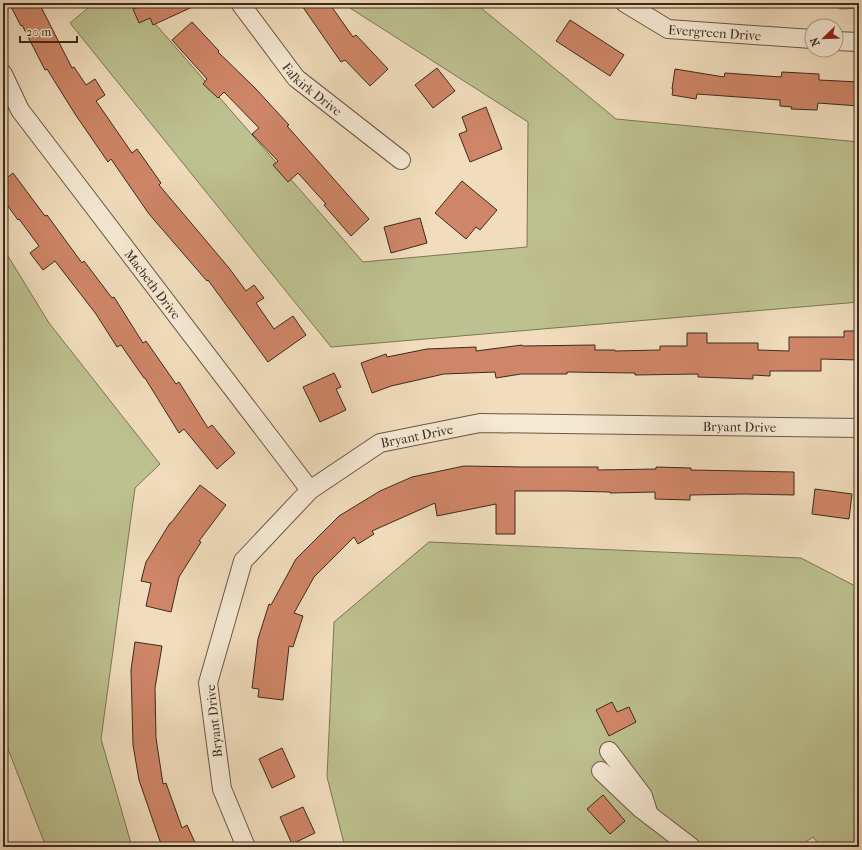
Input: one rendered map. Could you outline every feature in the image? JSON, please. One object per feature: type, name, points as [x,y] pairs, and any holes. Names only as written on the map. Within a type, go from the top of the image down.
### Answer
[{"type":"street","name":"Falkirk Drive","points":[[240,3],[296,78],[400,160]]},
{"type":"street","name":"Evergreen Drive","points":[[625,3],[668,29],[804,38]]},
{"type":"street","points":[[844,41],[859,42]]},
{"type":"street","name":"Macbeth Drive","points":[[3,74],[20,110],[310,490]]},
{"type":"street","name":"Bryant Drive","points":[[246,847],[222,789],[208,683],[243,561],[310,490],[380,443],[480,423],[859,428]]},
{"type":"street","points":[[609,751],[643,796],[649,815]]},
{"type":"street","points":[[601,771],[640,808],[691,847]]},
{"type":"green space","points":[[94,3],[137,3],[363,262],[527,247],[528,122],[347,6],[346,3],[475,3],[616,119],[859,142],[859,302],[331,347],[70,23]]},
{"type":"green space","points":[[829,3],[859,3],[859,8],[841,9]]},
{"type":"green space","points":[[3,248],[49,323],[160,464],[135,488],[101,739],[132,847],[46,847],[3,736]]},
{"type":"green space","points":[[429,542],[801,558],[859,588],[859,847],[821,847],[813,837],[798,847],[345,847],[327,777],[334,622]]},
{"type":"building","points":[[9,3],[39,3],[72,68],[74,67],[86,85],[95,79],[105,95],[96,101],[132,153],[137,149],[161,183],[159,185],[229,268],[246,291],[254,285],[264,298],[256,303],[274,329],[293,316],[306,335],[268,362],[208,280],[207,281],[149,214],[111,159],[108,162],[75,114],[47,69],[45,70]]},
{"type":"building","points":[[143,3],[201,3],[153,25],[150,18],[139,23],[133,9],[144,4]]},
{"type":"building","points":[[300,3],[329,3],[353,37],[356,35],[388,69],[370,86],[345,60],[341,62]]},
{"type":"building","points":[[570,20],[624,55],[610,76],[556,41]]},
{"type":"building","points":[[192,22],[219,51],[218,52],[255,88],[289,125],[287,126],[369,219],[351,236],[324,205],[326,204],[298,173],[288,182],[273,165],[278,161],[252,134],[259,128],[224,92],[218,98],[203,84],[207,79],[172,40]]},
{"type":"building","points":[[437,68],[455,91],[433,108],[415,85]]},
{"type":"building","points":[[675,69],[724,77],[725,73],[781,77],[782,72],[819,74],[819,80],[859,82],[859,106],[818,103],[817,110],[791,109],[792,107],[780,106],[780,100],[697,94],[696,99],[672,95]]},
{"type":"building","points":[[486,107],[502,149],[470,162],[459,134],[467,131],[462,117]]},
{"type":"building","points":[[13,173],[45,216],[47,215],[82,263],[84,261],[112,298],[114,297],[143,343],[146,341],[176,384],[179,382],[208,428],[212,425],[235,453],[217,469],[184,429],[179,433],[145,378],[121,345],[117,347],[96,314],[55,261],[43,270],[30,253],[39,246],[3,199],[3,181]]},
{"type":"building","points":[[462,181],[497,210],[480,230],[476,227],[466,239],[435,213]]},
{"type":"building","points":[[420,218],[427,243],[391,253],[384,227]]},
{"type":"building","points":[[844,331],[859,331],[859,360],[821,359],[821,371],[770,371],[770,376],[753,375],[753,379],[698,377],[698,374],[635,375],[635,373],[567,372],[567,374],[521,374],[496,378],[495,372],[444,374],[391,386],[372,393],[361,363],[386,354],[387,357],[427,349],[476,347],[476,351],[522,345],[595,345],[595,350],[660,350],[660,346],[687,346],[687,333],[707,333],[707,343],[758,343],[758,350],[789,351],[789,337],[844,337]]},
{"type":"building","points":[[334,373],[341,387],[336,389],[346,410],[320,422],[303,387]]},
{"type":"building","points":[[464,466],[598,467],[598,470],[656,469],[656,467],[691,468],[691,470],[794,472],[794,495],[690,495],[690,500],[655,499],[655,492],[610,493],[515,491],[515,534],[496,534],[496,504],[437,516],[435,503],[372,531],[374,534],[358,544],[354,537],[314,577],[294,613],[303,616],[293,647],[289,646],[283,700],[258,697],[259,689],[252,688],[258,639],[269,604],[271,605],[296,559],[339,516],[380,491],[412,477]]},
{"type":"building","points":[[200,485],[226,505],[199,541],[201,542],[179,577],[171,612],[146,606],[151,583],[141,581],[146,562],[170,523]]},
{"type":"building","points":[[815,489],[852,494],[849,519],[812,514]]},
{"type":"building","points":[[135,642],[162,646],[155,688],[156,738],[163,784],[166,783],[182,828],[187,825],[197,847],[162,847],[139,780],[133,745],[131,670]]},
{"type":"building","points":[[612,702],[617,712],[629,707],[636,722],[609,736],[596,710]]},
{"type":"building","points":[[282,748],[295,777],[272,788],[259,759]]},
{"type":"building","points":[[603,795],[625,821],[610,834],[587,809]]},
{"type":"building","points":[[303,807],[315,833],[292,844],[280,817]]}]
